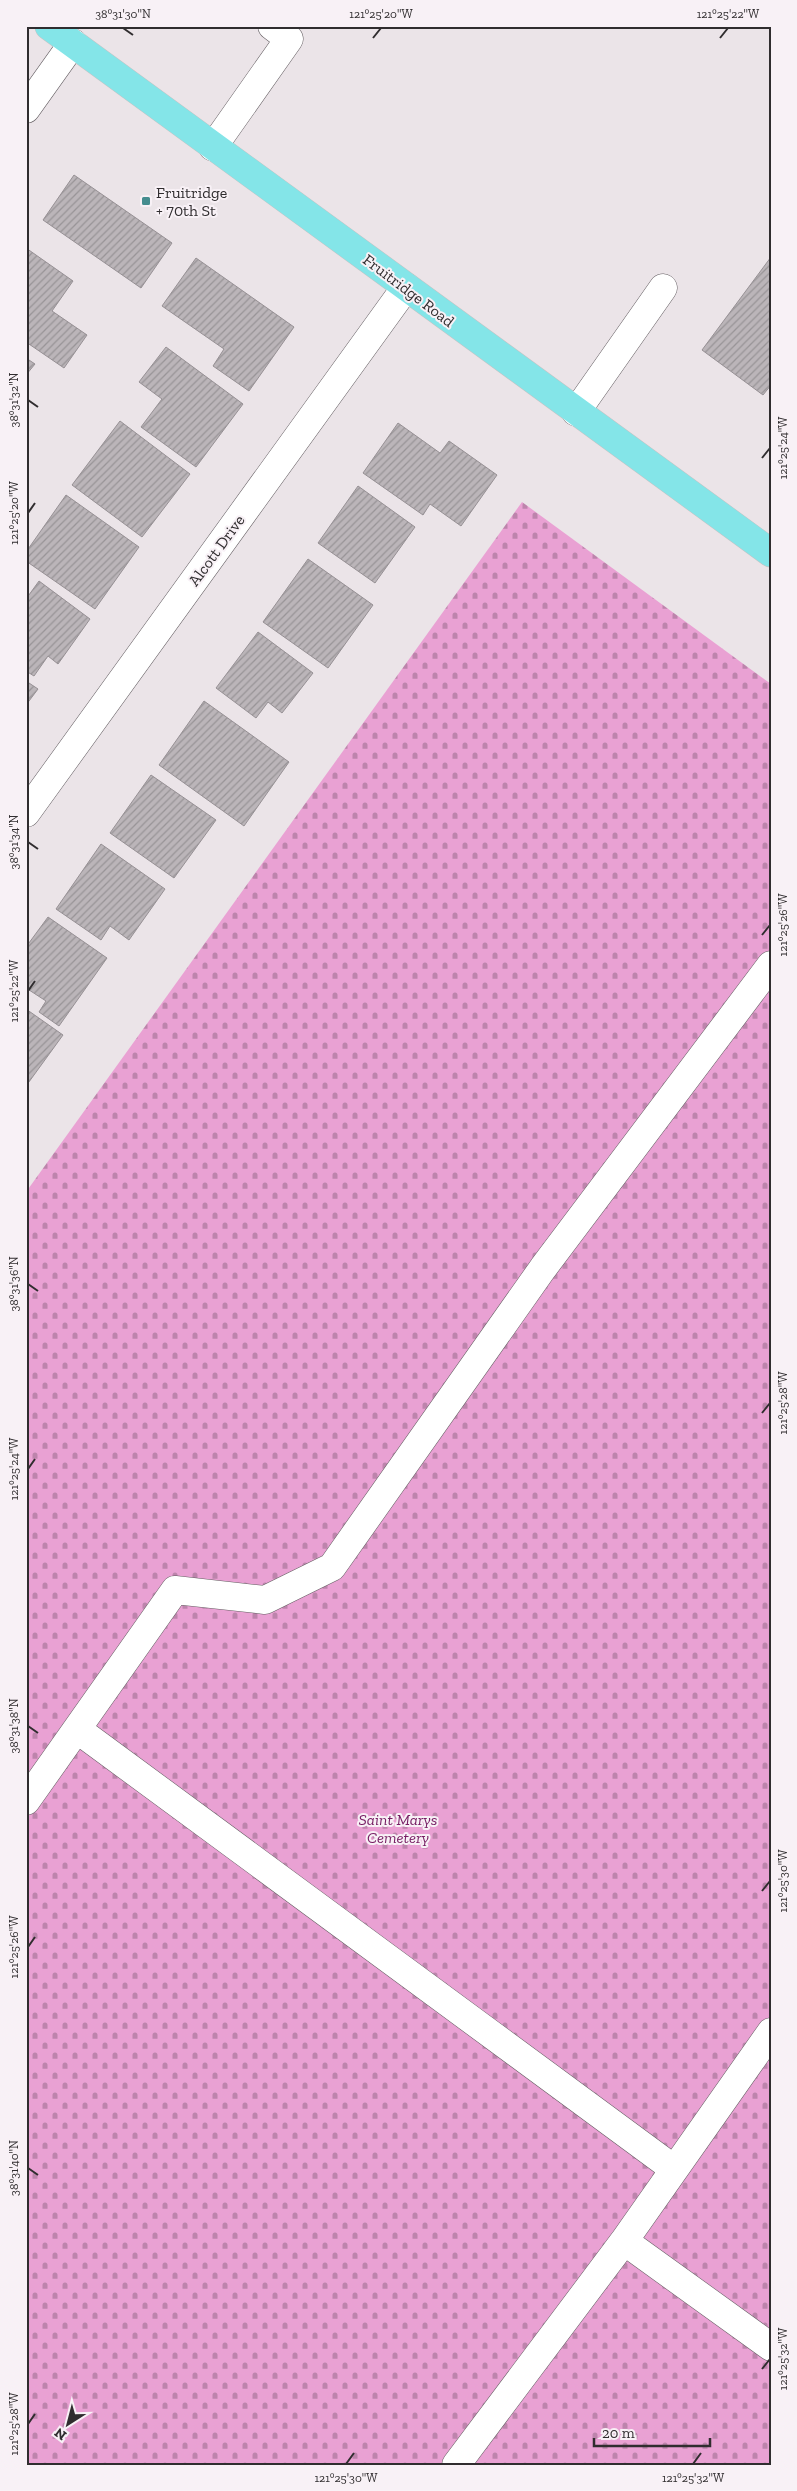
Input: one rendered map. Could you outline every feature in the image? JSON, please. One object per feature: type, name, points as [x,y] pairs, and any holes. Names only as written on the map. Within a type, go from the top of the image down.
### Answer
[{"type":"main road","name":"Fruitridge Road","points":[[49,26],[771,553]]},
{"type":"street","points":[[213,146],[289,39],[272,26]]},
{"type":"street","points":[[26,109],[73,44]]},
{"type":"street","name":"Alcott Drive","points":[[26,813],[406,287]]},
{"type":"street","points":[[576,412],[663,288]]},
{"type":"street","points":[[26,1801],[78,1730],[175,1590],[265,1600],[332,1567],[543,1268],[771,965]]},
{"type":"street","points":[[78,1730],[674,2169]]},
{"type":"street","points":[[456,2465],[624,2241],[771,2032]]},
{"type":"street","points":[[624,2241],[771,2348]]},
{"type":"green space","name":"Saint Marys Cemetery","points":[[522,502],[771,684],[771,2465],[26,2465],[26,1192]]},
{"type":"building","points":[[74,175],[172,243],[141,288],[43,220]]},
{"type":"building","points":[[26,248],[73,281],[52,311],[87,335],[64,368],[26,342]]},
{"type":"building","points":[[771,257],[771,385],[763,395],[702,350]]},
{"type":"building","points":[[196,258],[294,327],[249,391],[213,366],[224,349],[162,306]]},
{"type":"building","points":[[166,347],[243,404],[196,467],[141,427],[162,399],[139,382]]},
{"type":"building","points":[[26,358],[35,364],[26,375]]},
{"type":"building","points":[[120,421],[190,474],[142,537],[72,485]]},
{"type":"building","points":[[398,423],[440,453],[449,441],[497,475],[461,526],[430,504],[423,515],[363,473]]},
{"type":"building","points":[[358,486],[415,527],[375,583],[318,543]]},
{"type":"building","points":[[66,495],[139,547],[95,609],[26,561],[26,552]]},
{"type":"building","points":[[308,559],[373,605],[328,668],[263,622]]},
{"type":"building","points":[[39,581],[90,619],[58,664],[48,656],[34,676],[26,671],[26,599]]},
{"type":"building","points":[[258,632],[313,673],[282,713],[268,702],[256,718],[216,688]]},
{"type":"building","points":[[26,681],[38,689],[26,705]]},
{"type":"building","points":[[204,701],[289,762],[244,826],[159,765]]},
{"type":"building","points":[[151,775],[216,820],[174,878],[110,833]]},
{"type":"building","points":[[101,844],[165,889],[129,940],[110,926],[101,940],[56,909]]},
{"type":"building","points":[[48,917],[107,958],[59,1026],[39,1012],[46,1001],[26,988],[26,947]]},
{"type":"building","points":[[26,1009],[63,1035],[26,1086]]},
{"type":"place","name":"Fruitridge + 70th St","points":[[146,201]]}]
